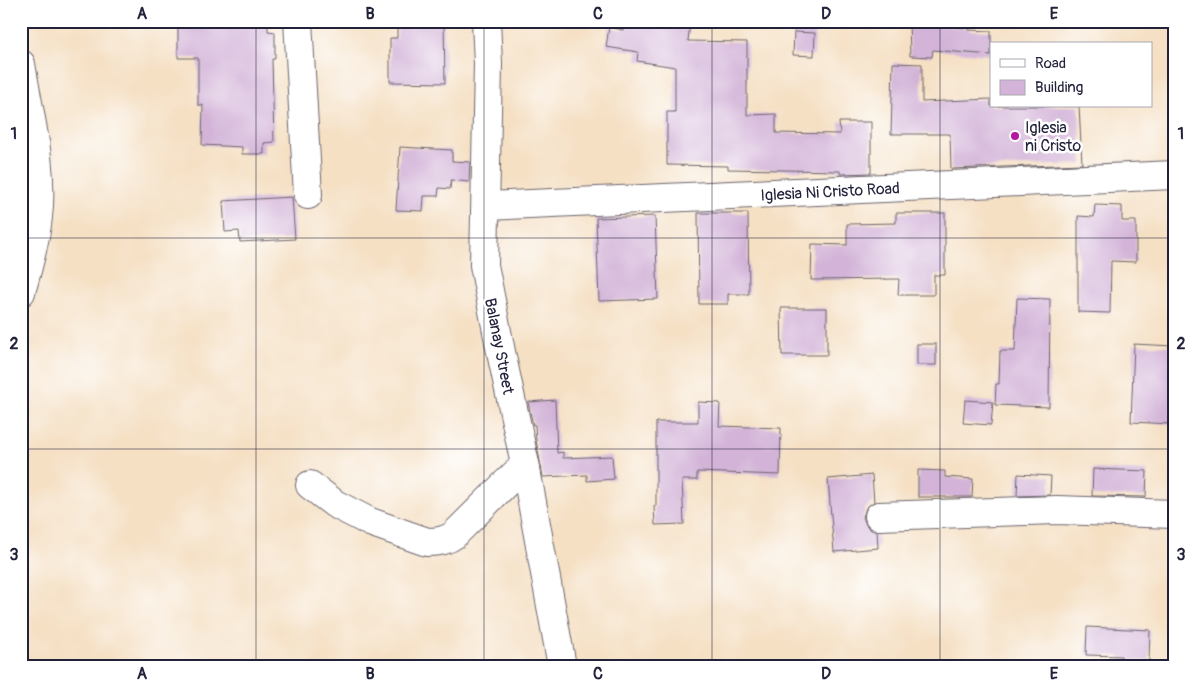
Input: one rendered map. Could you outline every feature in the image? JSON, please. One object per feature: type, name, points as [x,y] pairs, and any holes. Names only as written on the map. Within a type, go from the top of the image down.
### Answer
[{"type":"street","points":[[298,21],[308,195]]},
{"type":"street","name":"Balanay Street","points":[[486,21],[488,64],[484,265],[525,464],[562,666]]},
{"type":"street","points":[[21,64],[28,154],[38,180],[38,216],[32,252],[21,292]]},
{"type":"street","name":"Iglesia Ni Cristo Road","points":[[486,206],[1174,175]]},
{"type":"street","points":[[310,485],[335,504],[370,522],[428,542],[437,542],[454,536],[525,464]]},
{"type":"street","points":[[879,516],[1057,510],[1174,514]]},
{"type":"building","points":[[178,21],[268,21],[268,31],[275,32],[275,59],[272,59],[274,142],[264,143],[264,154],[242,154],[242,147],[202,145],[203,105],[198,105],[198,58],[178,58]]},
{"type":"building","points":[[397,21],[444,21],[445,83],[390,82],[390,38],[397,38]]},
{"type":"building","points":[[625,21],[690,21],[688,41],[747,42],[747,115],[776,114],[776,133],[840,134],[839,122],[871,122],[871,173],[840,174],[840,171],[728,169],[728,166],[667,165],[667,112],[675,112],[675,67],[637,61],[638,52],[606,47],[609,27],[623,30]]},
{"type":"building","points":[[909,21],[936,21],[936,25],[991,31],[990,55],[933,50],[932,57],[910,56]]},
{"type":"building","points":[[794,32],[815,33],[814,56],[793,55]]},
{"type":"building","name":"Iglesia ni Cristo","points":[[893,63],[922,64],[922,102],[990,99],[990,108],[1079,108],[1082,164],[951,169],[950,134],[891,134]]},
{"type":"building","points":[[400,147],[452,150],[452,161],[470,162],[469,182],[451,180],[450,189],[439,188],[438,196],[424,196],[423,211],[396,210]]},
{"type":"building","points":[[292,197],[295,239],[240,242],[239,231],[225,232],[223,201]]},
{"type":"building","points":[[1095,205],[1122,206],[1122,221],[1136,221],[1136,262],[1111,261],[1110,313],[1078,312],[1078,216],[1094,217]]},
{"type":"building","points":[[698,213],[748,213],[749,294],[728,294],[728,304],[699,304]]},
{"type":"building","points":[[896,213],[945,213],[945,275],[934,275],[934,295],[898,295],[899,279],[811,280],[812,244],[847,245],[847,224],[896,223]]},
{"type":"building","points":[[655,216],[658,299],[599,301],[596,218]]},
{"type":"building","points":[[1017,298],[1050,299],[1049,407],[995,405],[996,384],[999,384],[1000,351],[1015,351]]},
{"type":"building","points":[[781,308],[827,308],[827,355],[782,355]]},
{"type":"building","points":[[917,344],[936,344],[936,365],[917,365]]},
{"type":"building","points":[[1134,344],[1173,346],[1171,424],[1131,422]]},
{"type":"building","points":[[555,400],[557,453],[563,452],[563,458],[612,456],[614,479],[587,481],[587,475],[543,477],[535,425],[533,425],[528,402]]},
{"type":"building","points":[[965,400],[993,402],[991,425],[963,423]]},
{"type":"building","points":[[698,402],[720,403],[719,426],[781,428],[780,475],[697,472],[697,480],[682,480],[684,524],[655,525],[656,422],[698,422]]},
{"type":"building","points":[[1093,469],[1147,471],[1146,497],[1092,496]]},
{"type":"building","points":[[918,470],[945,471],[945,477],[973,479],[972,497],[918,497]]},
{"type":"building","points":[[1018,474],[1051,476],[1050,495],[1017,496]]},
{"type":"building","points":[[872,475],[874,502],[866,508],[863,517],[866,525],[871,530],[877,531],[878,548],[834,552],[828,479]]},
{"type":"building","points":[[1087,627],[1150,630],[1149,661],[1121,660],[1121,656],[1086,655]]},
{"type":"place","name":"Iglesia ni Cristo","points":[[1015,136]]}]
